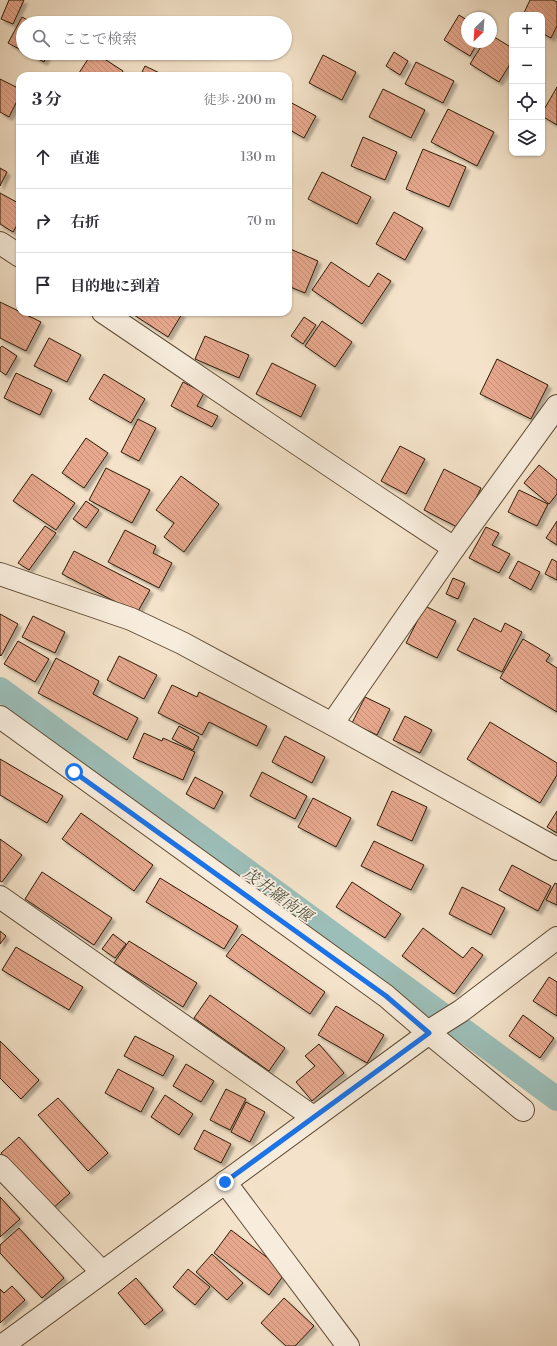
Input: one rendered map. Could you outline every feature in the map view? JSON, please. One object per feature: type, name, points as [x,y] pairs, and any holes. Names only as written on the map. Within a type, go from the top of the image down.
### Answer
[{"type":"street","points":[[0,243],[16,253]]},
{"type":"street","points":[[109,316],[223,392],[337,471],[454,548]]},
{"type":"street","points":[[332,724],[454,548],[557,406]]},
{"type":"street","points":[[0,574],[132,619],[188,646],[557,849]]},
{"type":"street","points":[[0,717],[74,772],[386,996],[431,1031],[522,1110]]},
{"type":"street","points":[[0,897],[313,1118]]},
{"type":"street","points":[[2,1346],[431,1031],[461,1011],[557,938]]},
{"type":"street","points":[[0,1166],[102,1272]]},
{"type":"street","points":[[225,1182],[348,1346]]},
{"type":"building","points":[[9,0],[24,0],[13,24],[1,19]]},
{"type":"building","points":[[530,0],[553,0],[557,2],[557,26],[551,38],[545,35],[545,12],[524,12]]},
{"type":"building","points":[[459,15],[461,16],[461,48],[475,48],[470,56],[444,40]]},
{"type":"building","points":[[16,28],[16,47],[8,43]]},
{"type":"building","points":[[497,39],[509,46],[509,66],[499,82],[470,64],[480,48],[497,48]]},
{"type":"building","points":[[394,52],[408,61],[400,75],[386,66]]},
{"type":"building","points":[[323,55],[356,72],[342,100],[309,83]]},
{"type":"building","points":[[87,60],[106,60],[123,71],[122,72],[80,72]]},
{"type":"building","points":[[416,62],[454,81],[443,103],[405,84]]},
{"type":"building","points":[[145,66],[158,72],[142,72]]},
{"type":"building","points":[[0,79],[16,87],[16,103],[9,117],[0,112]]},
{"type":"building","points":[[557,87],[557,125],[545,118],[545,108]]},
{"type":"building","points":[[383,89],[425,110],[411,138],[369,117]]},
{"type":"building","points":[[292,103],[316,116],[304,138],[292,131]]},
{"type":"building","points":[[448,109],[494,132],[477,166],[431,142]]},
{"type":"building","points":[[363,137],[397,152],[385,180],[351,166]]},
{"type":"building","points":[[423,149],[466,167],[449,207],[406,189]]},
{"type":"building","points":[[0,168],[7,172],[0,186]]},
{"type":"building","points":[[322,172],[371,197],[357,224],[308,199]]},
{"type":"building","points":[[0,193],[16,202],[16,227],[13,232],[0,224]]},
{"type":"building","points":[[394,212],[423,228],[405,260],[376,244]]},
{"type":"building","points":[[292,250],[318,261],[305,293],[292,288]]},
{"type":"building","points":[[331,262],[369,287],[378,273],[391,281],[362,324],[312,290]]},
{"type":"building","points":[[0,302],[16,310],[16,316],[29,316],[41,322],[26,351],[0,338]]},
{"type":"building","points":[[136,316],[181,316],[168,337]]},
{"type":"building","points":[[304,317],[316,325],[303,344],[291,336]]},
{"type":"building","points":[[322,321],[352,342],[335,367],[305,346]]},
{"type":"building","points":[[205,336],[249,355],[239,378],[195,359]]},
{"type":"building","points":[[49,338],[81,355],[67,382],[34,366]]},
{"type":"building","points":[[2,346],[17,356],[6,375],[0,371],[0,348]]},
{"type":"building","points":[[497,359],[548,385],[531,419],[480,394]]},
{"type":"building","points":[[272,363],[316,385],[301,417],[256,394]]},
{"type":"building","points":[[16,373],[52,390],[40,415],[4,398]]},
{"type":"building","points":[[104,374],[145,399],[131,423],[89,399]]},
{"type":"building","points":[[183,382],[204,393],[197,406],[218,416],[212,427],[171,406]]},
{"type":"building","points":[[138,419],[156,428],[139,461],[121,452]]},
{"type":"building","points":[[86,438],[108,453],[84,488],[62,473]]},
{"type":"building","points":[[400,446],[425,459],[406,494],[381,481]]},
{"type":"building","points":[[539,465],[557,480],[557,494],[549,504],[524,483]]},
{"type":"building","points":[[106,468],[150,490],[132,523],[89,500]]},
{"type":"building","points":[[444,469],[481,488],[461,529],[424,510]]},
{"type":"building","points":[[32,474],[75,503],[56,530],[13,501]]},
{"type":"building","points":[[181,476],[219,504],[184,552],[164,537],[174,523],[156,510]]},
{"type":"building","points":[[519,490],[548,504],[537,526],[508,512]]},
{"type":"building","points":[[86,501],[99,510],[86,528],[73,519]]},
{"type":"building","points":[[557,521],[557,545],[546,538]]},
{"type":"building","points":[[45,526],[56,533],[29,570],[18,563]]},
{"type":"building","points":[[486,527],[499,533],[492,545],[510,554],[499,573],[469,558]]},
{"type":"building","points":[[125,530],[156,546],[153,553],[172,563],[159,588],[108,562]]},
{"type":"building","points":[[74,551],[150,590],[137,613],[62,574]]},
{"type":"building","points":[[552,559],[557,562],[557,580],[545,574]]},
{"type":"building","points":[[518,561],[540,572],[531,590],[509,578]]},
{"type":"building","points":[[453,578],[465,583],[458,599],[446,594]]},
{"type":"building","points":[[425,606],[456,621],[437,658],[406,643]]},
{"type":"building","points":[[0,614],[18,624],[1,656],[0,655]]},
{"type":"building","points":[[33,616],[65,632],[55,653],[22,637]]},
{"type":"building","points":[[474,618],[501,632],[505,623],[522,632],[502,672],[457,650]]},
{"type":"building","points":[[523,639],[550,655],[546,661],[557,668],[557,712],[500,678]]},
{"type":"building","points":[[18,641],[49,659],[35,682],[4,664]]},
{"type":"building","points":[[119,656],[157,675],[144,699],[107,680]]},
{"type":"building","points":[[56,658],[99,681],[93,694],[138,718],[127,740],[38,693]]},
{"type":"building","points":[[172,685],[197,697],[199,692],[267,726],[257,746],[209,722],[202,735],[158,713]]},
{"type":"building","points":[[365,697],[390,709],[377,735],[352,723]]},
{"type":"building","points":[[405,716],[432,730],[420,753],[393,740]]},
{"type":"building","points":[[490,722],[557,763],[557,775],[540,803],[467,759]]},
{"type":"building","points":[[179,726],[199,737],[193,750],[172,739]]},
{"type":"building","points":[[144,733],[162,741],[163,738],[195,752],[183,780],[133,758]]},
{"type":"building","points":[[285,736],[325,757],[312,783],[272,762]]},
{"type":"building","points":[[0,759],[63,796],[47,823],[0,795]]},
{"type":"building","points":[[262,772],[307,796],[295,819],[250,796]]},
{"type":"building","points":[[195,777],[223,792],[214,809],[186,794]]},
{"type":"building","points":[[392,791],[427,807],[412,841],[377,825]]},
{"type":"building","points":[[313,798],[351,818],[336,847],[298,827]]},
{"type":"building","points":[[557,811],[557,833],[547,827]]},
{"type":"building","points":[[81,813],[153,865],[134,891],[62,839]]},
{"type":"building","points":[[0,839],[22,855],[2,882],[0,881]]},
{"type":"building","points":[[374,841],[424,865],[411,890],[361,866]]},
{"type":"building","points":[[512,865],[551,886],[538,911],[499,890]]},
{"type":"building","points":[[42,872],[112,918],[94,945],[25,899]]},
{"type":"building","points":[[160,878],[238,926],[224,949],[146,902]]},
{"type":"building","points":[[352,882],[401,914],[385,938],[336,907]]},
{"type":"building","points":[[555,883],[557,884],[557,905],[546,900]]},
{"type":"building","points":[[462,887],[505,908],[491,935],[449,914]]},
{"type":"building","points":[[423,928],[463,958],[472,947],[483,955],[454,994],[402,956]]},
{"type":"building","points":[[0,931],[6,936],[0,944]]},
{"type":"building","points":[[113,934],[126,944],[115,958],[102,949]]},
{"type":"building","points":[[242,934],[325,992],[310,1014],[226,956]]},
{"type":"building","points":[[129,941],[197,983],[183,1007],[114,963]]},
{"type":"building","points":[[16,947],[83,987],[69,1010],[2,970]]},
{"type":"building","points":[[549,977],[557,982],[557,1016],[533,1001]]},
{"type":"building","points":[[210,995],[285,1048],[269,1071],[194,1018]]},
{"type":"building","points":[[336,1006],[384,1035],[367,1063],[318,1035]]},
{"type":"building","points":[[523,1015],[554,1038],[540,1058],[509,1036]]},
{"type":"building","points":[[135,1036],[174,1056],[163,1076],[124,1056]]},
{"type":"building","points":[[0,1041],[39,1080],[21,1099],[0,1078]]},
{"type":"building","points":[[319,1044],[344,1073],[312,1101],[296,1082],[315,1066],[305,1056]]},
{"type":"building","points":[[186,1064],[214,1081],[201,1102],[173,1086]]},
{"type":"building","points":[[118,1069],[154,1088],[141,1112],[105,1093]]},
{"type":"building","points":[[226,1089],[246,1099],[230,1130],[210,1120]]},
{"type":"building","points":[[165,1095],[193,1114],[179,1135],[151,1117]]},
{"type":"building","points":[[58,1098],[108,1153],[88,1171],[38,1115]]},
{"type":"building","points":[[246,1102],[265,1112],[250,1142],[231,1132]]},
{"type":"building","points":[[204,1130],[231,1144],[221,1163],[194,1149]]},
{"type":"building","points":[[19,1137],[70,1193],[52,1209],[1,1153]]},
{"type":"building","points":[[0,1197],[20,1219],[0,1237]]},
{"type":"building","points":[[19,1228],[64,1278],[42,1298],[0,1253],[0,1245]]},
{"type":"building","points":[[231,1230],[286,1272],[269,1295],[214,1253]]},
{"type":"building","points":[[212,1254],[243,1283],[227,1300],[196,1272]]},
{"type":"building","points":[[188,1269],[210,1287],[195,1305],[173,1287]]},
{"type":"building","points":[[136,1278],[163,1310],[145,1325],[118,1293]]},
{"type":"building","points":[[12,1286],[25,1300],[0,1323],[0,1289],[4,1293]]},
{"type":"building","points":[[284,1298],[314,1326],[295,1346],[286,1346],[261,1323]]},
{"type":"waterway","name":"茂井羅南堰","points":[[0,689],[557,1099]]},
{"type":"route","points":[[74,772],[386,996],[429,1033],[225,1182]]}]
